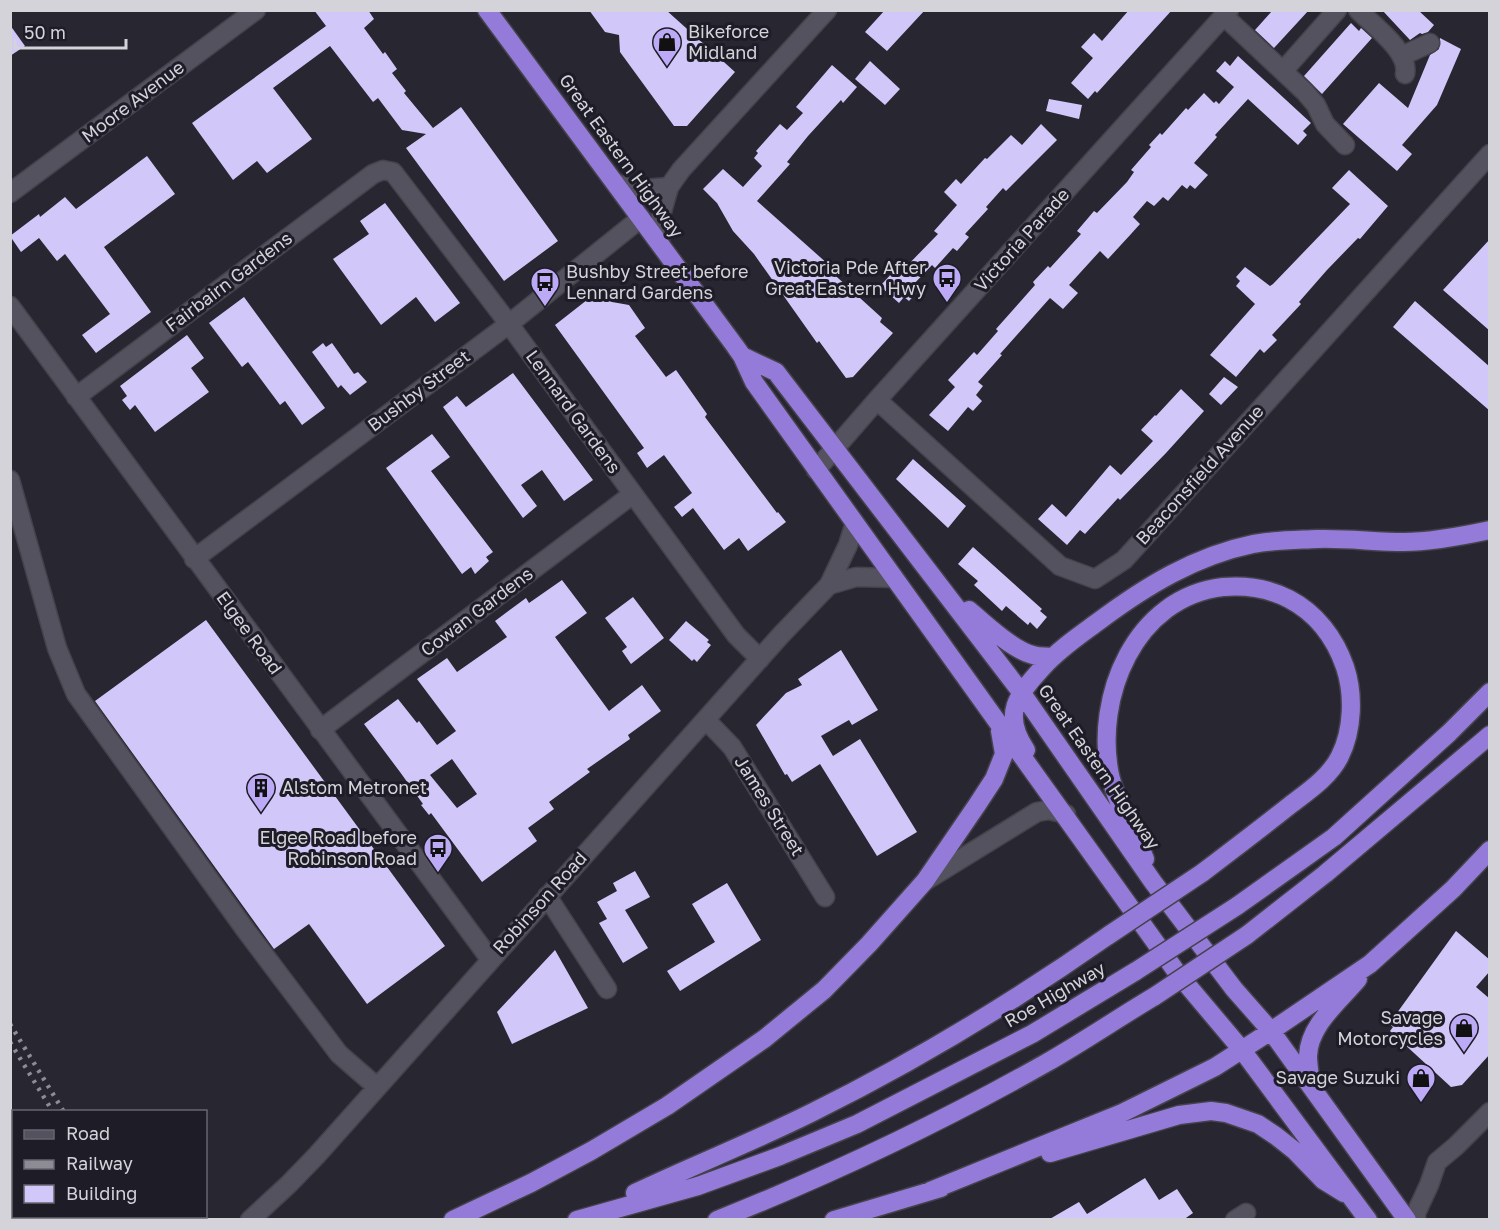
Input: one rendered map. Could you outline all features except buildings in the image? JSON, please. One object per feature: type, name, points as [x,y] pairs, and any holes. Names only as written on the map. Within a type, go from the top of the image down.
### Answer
[{"type":"highway","name":"Great Eastern Highway","points":[[487,10],[742,356],[754,382],[816,470],[1178,974],[1242,1050],[1368,1220]]},
{"type":"highway","name":"Great Eastern Highway","points":[[742,356],[776,372],[919,556],[1021,692],[1154,882],[1234,989],[1271,1031],[1407,1220]]},
{"type":"highway","points":[[1030,766],[1029,754],[1015,724],[1014,708],[1021,692],[1052,657],[1136,593],[1178,570],[1254,544],[1318,539],[1406,542],[1461,536],[1490,530]]},
{"type":"highway","points":[[919,556],[961,602],[993,631],[1033,656],[1052,657]]},
{"type":"highway","points":[[584,1217],[813,1112],[931,1049],[1041,982],[1108,934],[1202,873],[1290,806],[1331,771],[1341,754],[1348,729],[1352,696],[1350,686],[1333,638],[1320,623],[1280,594],[1251,586],[1207,589],[1164,611],[1134,642],[1125,657],[1114,686],[1106,720],[1110,776],[1154,882]]},
{"type":"highway","name":"Roe Highway","points":[[584,1217],[698,1186],[780,1156],[856,1124],[1032,1034],[1237,906],[1334,837],[1449,734],[1490,692]]},
{"type":"highway","points":[[453,1220],[531,1184],[667,1106],[764,1039],[824,990],[925,881],[977,805],[1000,767],[1004,754],[997,724]]},
{"type":"highway","points":[[717,1220],[785,1192],[944,1117],[1046,1062],[1155,996],[1247,935],[1325,874],[1490,735]]},
{"type":"highway","points":[[1312,1089],[1308,1061],[1311,1036],[1321,1021],[1370,964],[1453,889],[1490,850]]},
{"type":"highway","points":[[930,1191],[1122,1113],[1215,1067],[1370,964]]},
{"type":"highway","points":[[834,1220],[1149,1123],[1179,1115],[1211,1111],[1236,1115],[1258,1124],[1295,1151],[1323,1180],[1353,1198]]},
{"type":"street","name":"Moore Avenue","points":[[10,193],[256,10]]},
{"type":"street","points":[[660,244],[661,215],[669,187],[681,170],[827,10]]},
{"type":"street","points":[[1283,71],[1337,10]]},
{"type":"street","points":[[1358,10],[1402,56],[1406,63],[1405,74]]},
{"type":"street","points":[[1226,13],[1312,99],[1324,124],[1345,145]]},
{"type":"street","name":"Victoria Parade","points":[[816,470],[1226,13]]},
{"type":"street","points":[[1402,56],[1430,43]]},
{"type":"street","name":"Beaconsfield Avenue","points":[[877,400],[1060,566],[1095,579],[1124,560],[1490,154]]},
{"type":"street","name":"Lennard Gardens","points":[[383,170],[393,172],[401,179],[736,635],[760,659]]},
{"type":"street","name":"Fairbairn Gardens","points":[[76,397],[373,174],[383,170]]},
{"type":"street","points":[[614,182],[632,190],[669,187]]},
{"type":"street","name":"Bushby Street","points":[[194,559],[508,324],[595,257],[641,218]]},
{"type":"street","name":"Elgee Road","points":[[10,306],[490,959]]},
{"type":"street","points":[[10,480],[57,648],[76,694],[247,932],[339,1054],[377,1087]]},
{"type":"street","name":"Cowan Gardens","points":[[320,730],[633,495]]},
{"type":"street","name":"Robinson Road","points":[[250,1220],[303,1170],[490,959],[829,585],[855,524]]},
{"type":"street","points":[[829,585],[856,577],[894,578]]},
{"type":"street","name":"James Street","points":[[705,720],[732,747],[825,897]]},
{"type":"street","points":[[925,881],[1037,812],[1049,810],[1065,814]]},
{"type":"street","points":[[546,897],[607,989]]},
{"type":"street","points":[[1416,1220],[1416,1213],[1437,1162],[1490,1112]]},
{"type":"railway","points":[[10,1024],[63,1110]]},
{"type":"railway","points":[[10,1042],[52,1110]]},
{"type":"place","name":"Bikeforce Midland","points":[[667,68]]},
{"type":"place","name":"Victoria Pde After Great Eastern Hwy","points":[[947,304]]},
{"type":"place","name":"Bushby Street before Lennard Gardens","points":[[545,308]]},
{"type":"place","name":"Alstom Metronet","points":[[261,814]]},
{"type":"place","name":"Elgee Road before Robinson Road","points":[[438,874]]},
{"type":"place","name":"Savage Motorcycles","points":[[1464,1054]]},
{"type":"place","name":"Savage Suzuki","points":[[1421,1104]]}]
